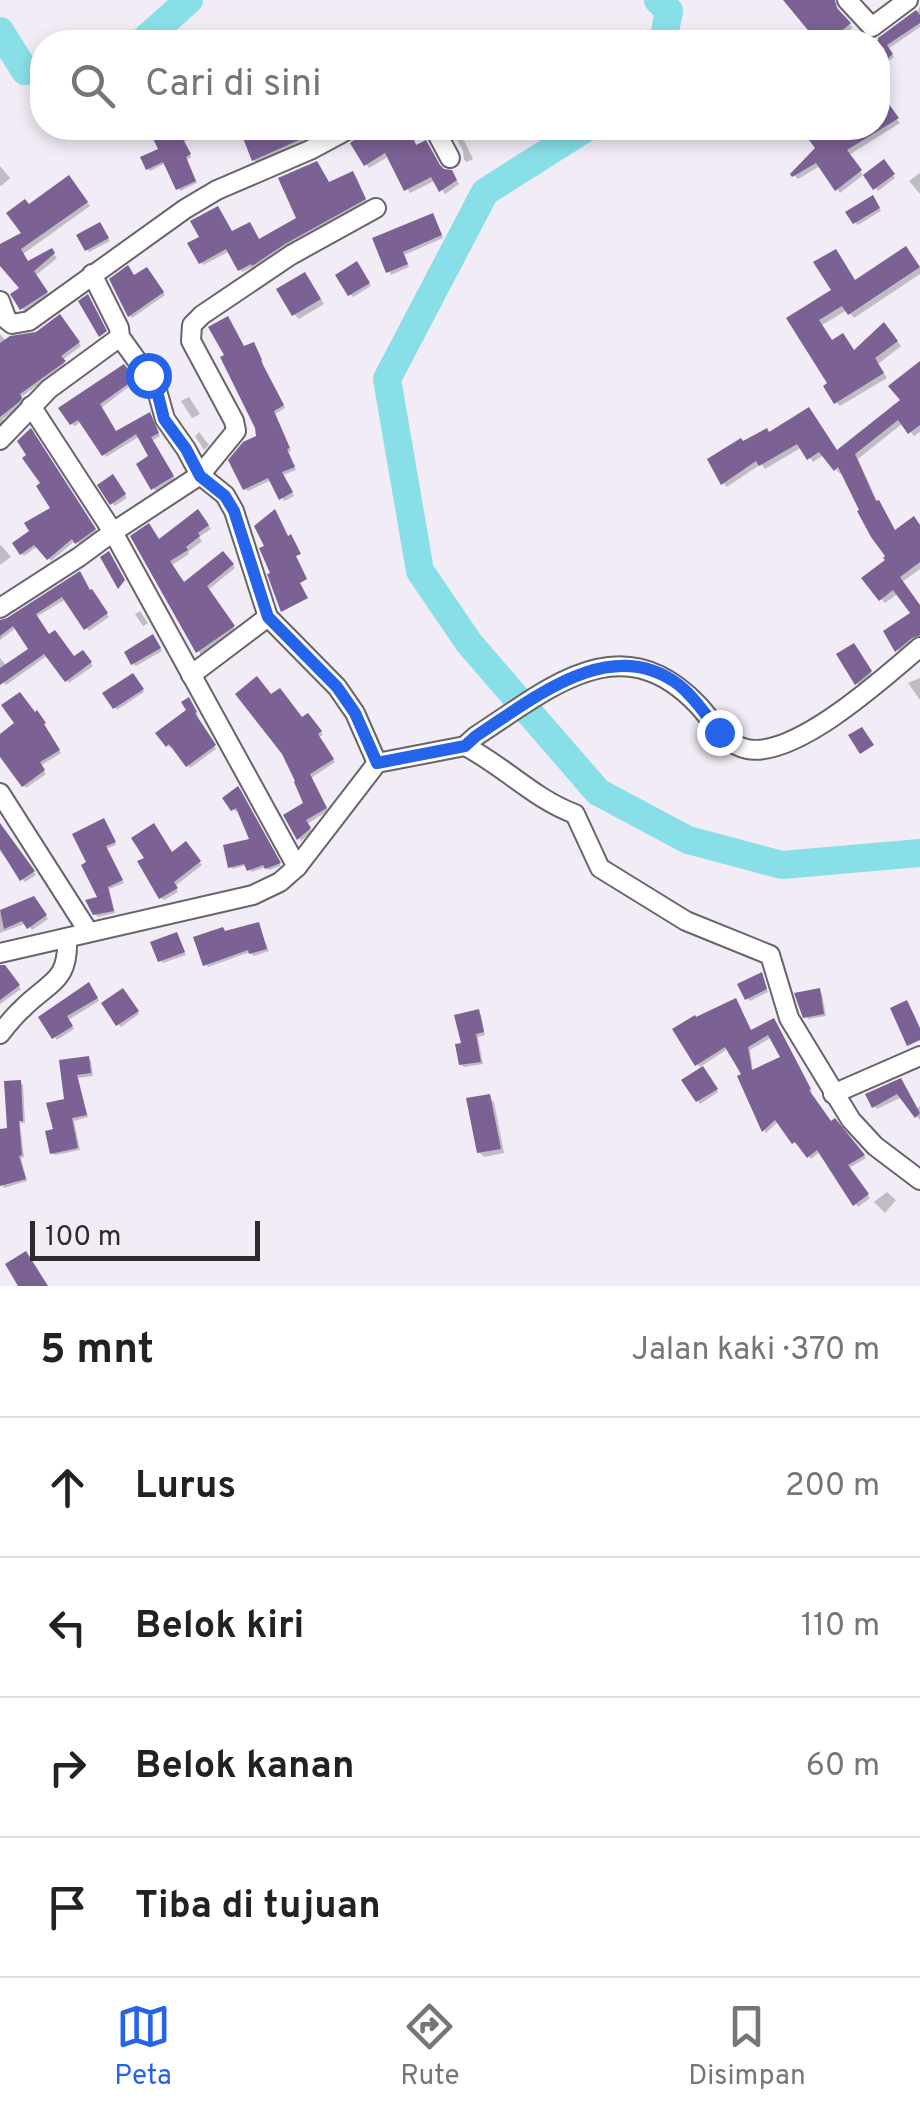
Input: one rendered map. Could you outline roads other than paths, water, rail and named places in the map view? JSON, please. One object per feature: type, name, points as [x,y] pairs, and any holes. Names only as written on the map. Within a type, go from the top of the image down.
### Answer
[{"type":"street","points":[[847,0],[872,27],[910,0],[920,9]]},
{"type":"street","points":[[0,301],[12,324],[29,321],[201,200],[329,140]]},
{"type":"street","points":[[440,140],[450,158]]},
{"type":"street","points":[[0,608],[200,476],[233,436],[236,426],[192,341],[192,325],[291,255],[376,208]]},
{"type":"street","points":[[92,274],[120,336],[156,387],[164,419],[200,476],[225,496],[234,511],[268,617],[337,687],[355,713],[377,763]]},
{"type":"street","points":[[0,440],[49,390],[120,336]]},
{"type":"street","points":[[31,406],[112,532],[297,866]]},
{"type":"street","points":[[191,674],[268,617]]},
{"type":"street","points":[[0,953],[253,894],[280,882],[297,866],[377,763],[470,741],[558,683],[591,669],[636,667],[678,684],[719,732],[748,750],[788,743],[824,724],[919,652]]},
{"type":"street","points":[[470,741],[532,792],[578,821],[600,868],[686,921],[770,955],[788,1018],[851,1120],[875,1146],[920,1180]]},
{"type":"street","points":[[0,793],[88,931]]},
{"type":"street","points":[[0,1034],[22,1008],[62,973],[68,958],[68,938]]},
{"type":"street","points":[[834,1094],[920,1056]]},
{"type":"waterway","points":[[155,30],[189,0]]},
{"type":"waterway","points":[[658,0],[669,11],[665,30]]},
{"type":"waterway","points":[[0,31],[25,71],[30,70]]},
{"type":"waterway","points":[[567,140],[485,192],[387,379],[420,571],[469,643],[598,792],[688,840],[782,865],[920,853]]}]
